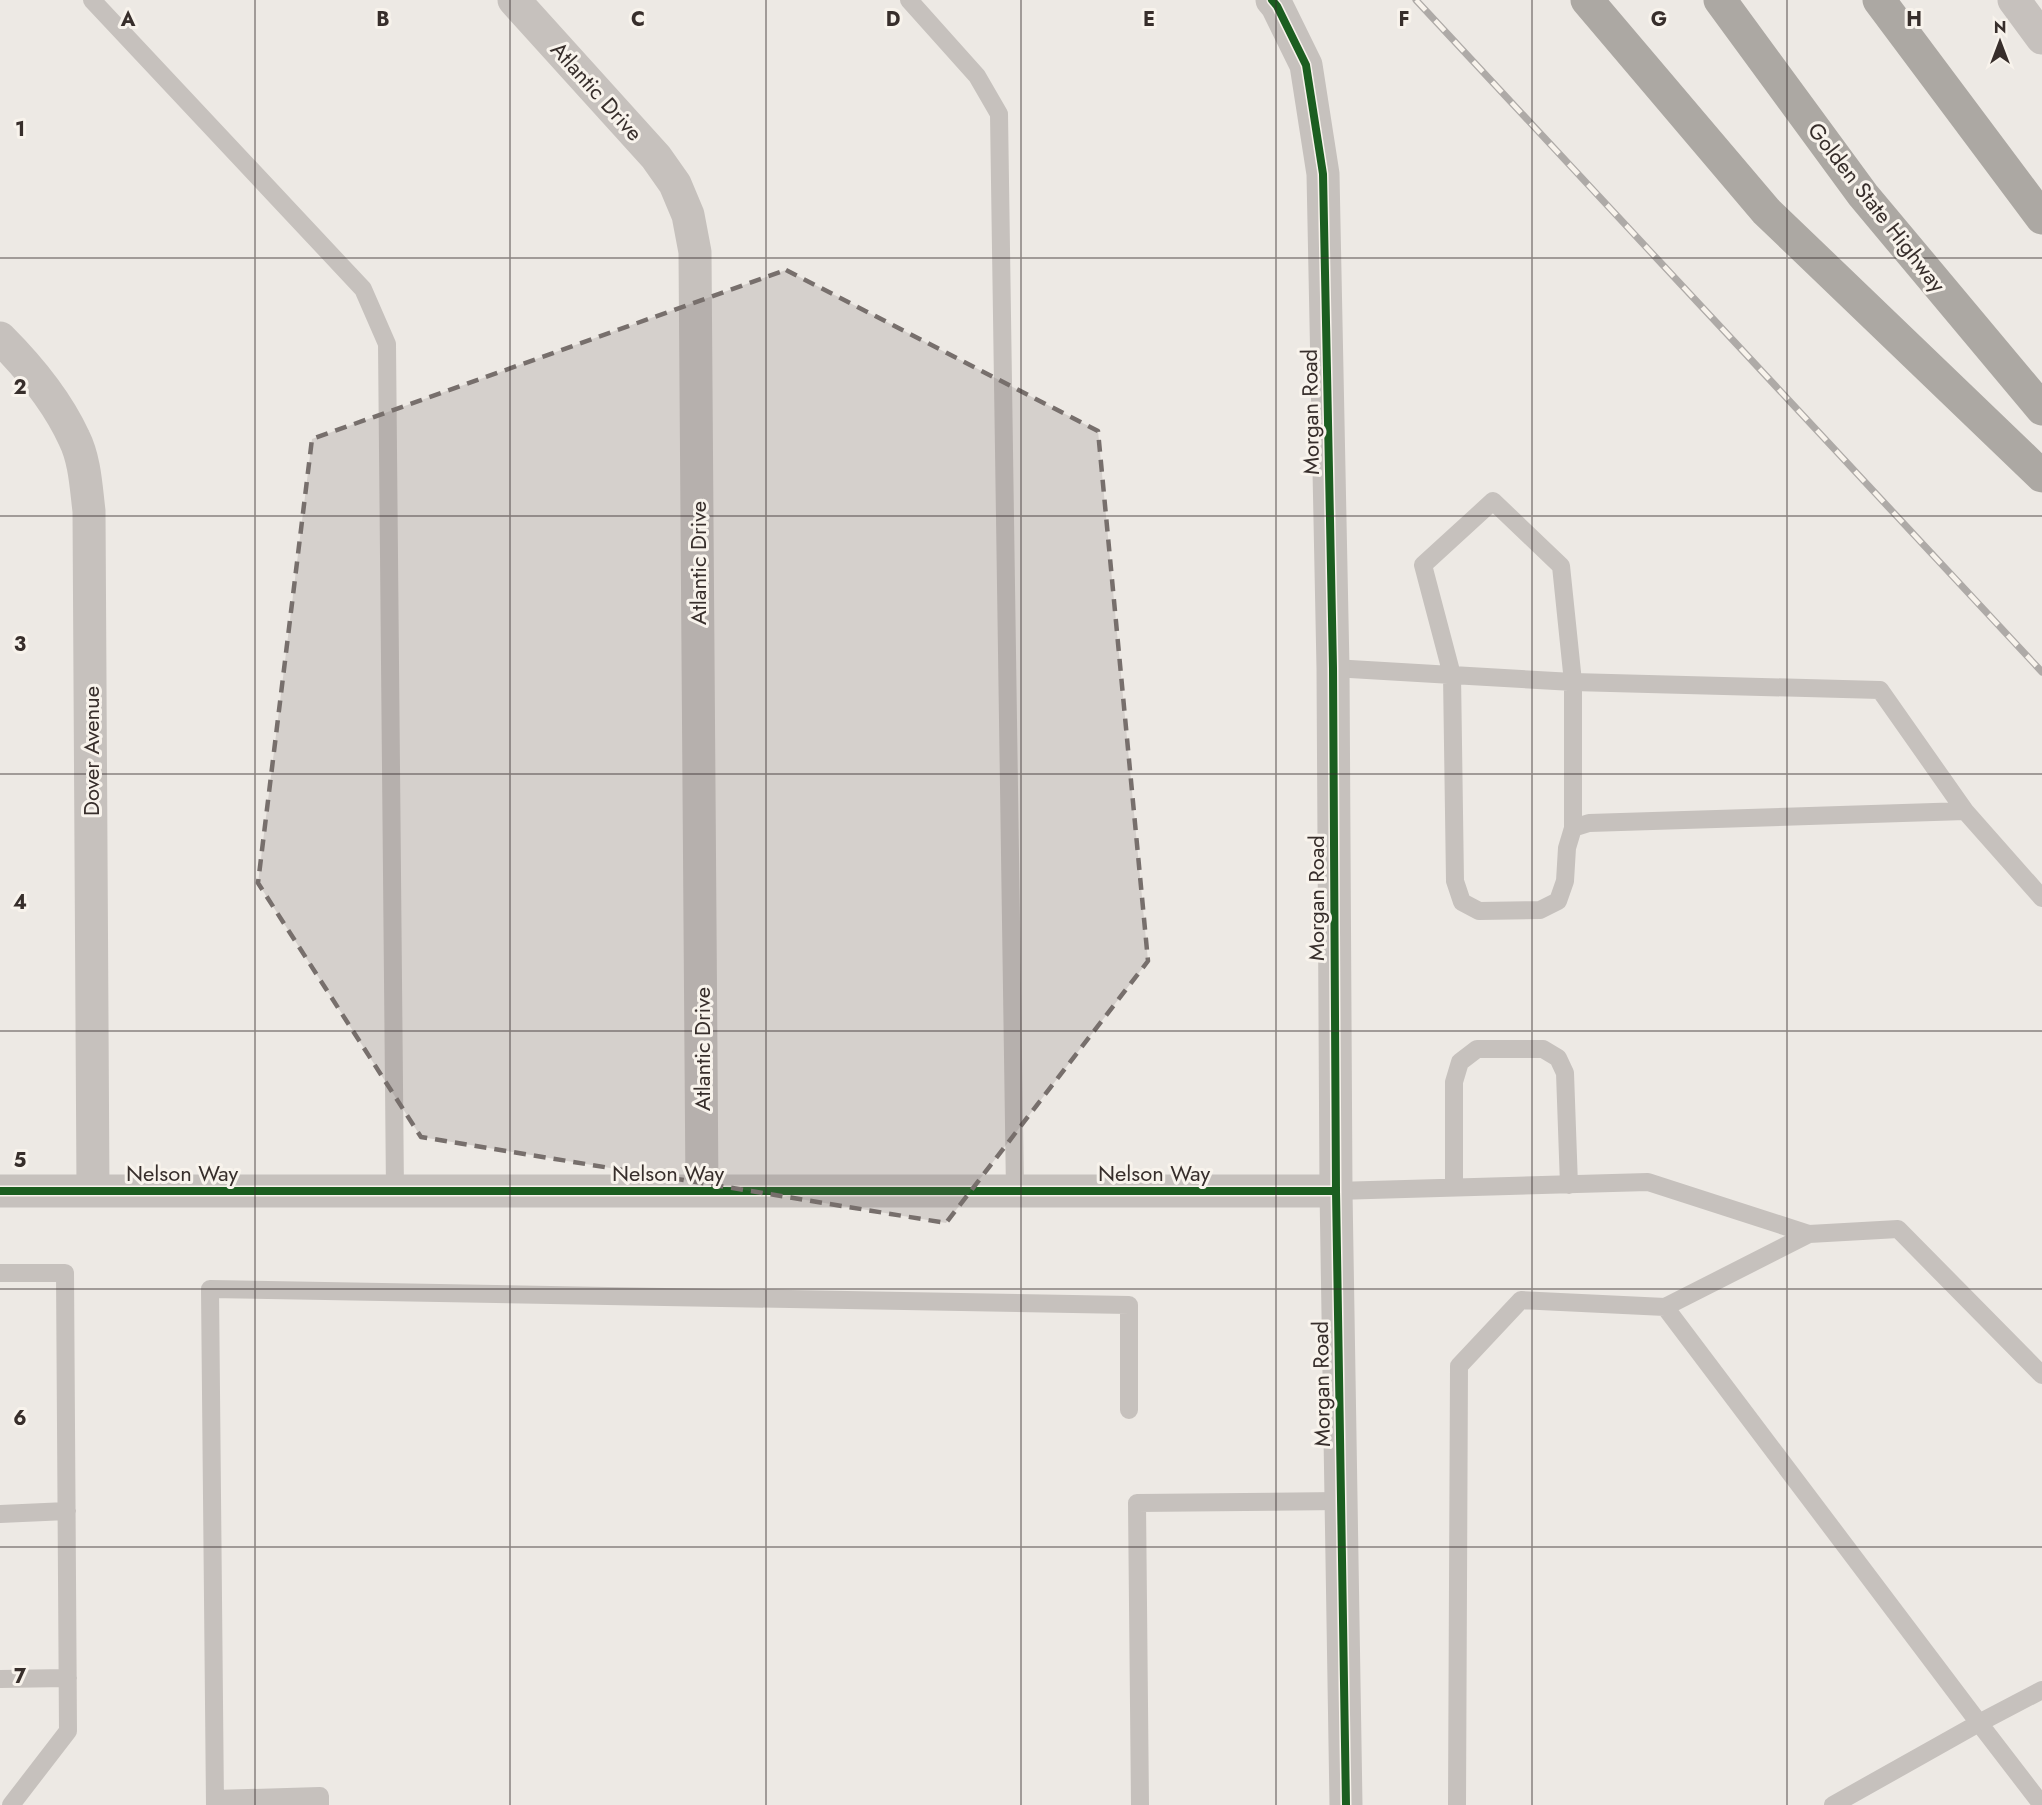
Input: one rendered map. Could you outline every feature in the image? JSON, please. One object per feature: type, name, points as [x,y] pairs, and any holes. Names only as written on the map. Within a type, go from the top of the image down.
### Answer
[{"type":"highway","points":[[1587,0],[1766,212],[2042,476]]},
{"type":"highway","name":"Golden State Highway","points":[[1720,0],[1863,195],[2042,409]]},
{"type":"highway","points":[[1879,0],[2042,218]]},
{"type":"highway","points":[[1890,0],[1915,49]]},
{"type":"street","name":"Atlantic Drive","points":[[514,0],[656,157],[675,184],[688,215],[695,252],[702,1191]]},
{"type":"street","name":"Morgan Road","points":[[1272,0],[1306,64],[1323,174],[1333,668],[1336,1191],[1346,1805]]},
{"type":"street","points":[[2014,0],[2042,39]]},
{"type":"street","name":"Dover Avenue","points":[[0,338],[30,368],[75,439],[85,478],[89,511],[93,1191]]},
{"type":"street","name":"Nelson Way","points":[[0,1191],[1336,1191]]},
{"type":"lane","points":[[92,0],[363,289],[387,344],[395,1191]]},
{"type":"lane","points":[[909,0],[977,76],[999,114],[1015,1191]]},
{"type":"lane","points":[[1493,501],[1561,566],[1573,682],[1573,828],[1567,848],[1566,881],[1558,901],[1540,910],[1479,912],[1462,902],[1455,881],[1452,675],[1423,565],[1493,501]]},
{"type":"lane","points":[[1333,668],[1573,682],[1880,690],[1965,812],[2042,898]]},
{"type":"lane","points":[[1573,828],[1589,823],[1965,812]]},
{"type":"lane","points":[[1454,1187],[1454,1082],[1460,1062],[1477,1049],[1543,1048],[1558,1058],[1565,1073],[1569,1185]]},
{"type":"lane","points":[[1336,1191],[1648,1182],[1809,1234],[1898,1229],[2042,1375]]},
{"type":"lane","points":[[1458,1805],[1459,1366],[1521,1300],[1665,1307],[1809,1234]]},
{"type":"lane","points":[[0,1273],[65,1273],[68,1731],[11,1805]]},
{"type":"lane","points":[[320,1805],[320,1796],[215,1802],[210,1289],[1129,1305],[1129,1410]]},
{"type":"lane","points":[[1665,1307],[2042,1805]]},
{"type":"lane","points":[[1140,1805],[1137,1503],[1341,1501]]},
{"type":"lane","points":[[0,1514],[67,1511]]},
{"type":"lane","points":[[0,1679],[68,1678]]},
{"type":"lane","points":[[1833,1805],[2042,1690]]},
{"type":"highlighted area","points":[[786,270],[1098,431],[1148,961],[946,1223],[421,1137],[258,883],[312,439]]},
{"type":"railway","points":[[1416,0],[2042,672]]},
{"type":"cycle path","points":[[1272,0],[1306,65],[1323,174],[1333,668],[1336,1191],[1346,1805]]},
{"type":"cycle path","points":[[0,1191],[1336,1191]]}]
